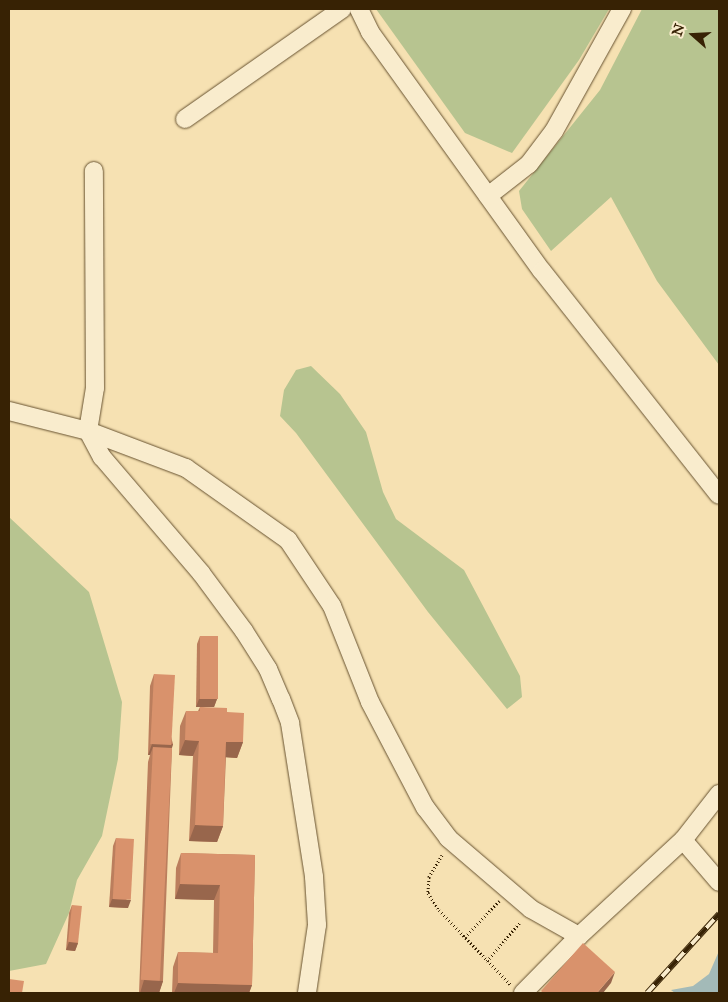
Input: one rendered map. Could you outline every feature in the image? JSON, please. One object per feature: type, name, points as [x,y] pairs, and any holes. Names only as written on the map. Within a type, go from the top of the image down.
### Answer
[{"type":"street","points":[[185,119],[342,9]]},
{"type":"street","points":[[359,9],[370,32],[542,271],[719,495]]},
{"type":"street","points":[[488,196],[529,164],[554,131],[622,9]]},
{"type":"street","points":[[94,171],[95,388],[88,431],[102,457],[201,573],[244,631],[268,669],[281,699],[290,723],[314,877],[317,925],[307,993]]},
{"type":"street","points":[[9,411],[88,431],[186,468],[288,540],[332,606],[370,702],[425,807],[453,843],[509,891],[531,909],[579,936]]},
{"type":"street","points":[[518,990],[683,840],[719,794]]},
{"type":"street","points":[[683,840],[719,882]]},
{"type":"path","points":[[453,843],[429,877],[428,893],[487,961],[518,990]]},
{"type":"path","points":[[465,937],[509,891]]},
{"type":"path","points":[[487,961],[531,909]]},
{"type":"green space","points":[[376,9],[609,9],[579,60],[512,153],[465,133]]},
{"type":"green space","points":[[642,9],[719,9],[719,365],[657,281],[611,197],[551,251],[522,209],[519,191],[600,90]]},
{"type":"green space","points":[[311,366],[340,394],[366,432],[383,492],[396,519],[464,570],[520,676],[522,697],[507,709],[428,612],[296,433],[280,416],[284,390],[296,370]]},
{"type":"green space","points":[[9,517],[89,592],[122,702],[118,759],[102,836],[77,880],[69,913],[46,964],[9,971]]},
{"type":"water","points":[[719,951],[719,993],[675,993],[671,990],[693,986],[709,974]]},
{"type":"building","points":[[200,636],[218,636],[218,699],[200,699]]},
{"type":"building","points":[[154,674],[175,675],[171,745],[150,744]]},
{"type":"building","points":[[200,707],[227,708],[227,712],[244,713],[243,742],[226,742],[223,826],[195,825],[199,741],[185,740],[186,711],[200,711]]},
{"type":"building","points":[[153,747],[172,748],[160,981],[141,980]]},
{"type":"building","points":[[116,838],[134,839],[131,900],[113,899]]},
{"type":"building","points":[[181,853],[255,855],[252,985],[178,983],[178,952],[218,953],[220,885],[180,884]]},
{"type":"building","points":[[72,905],[82,906],[78,943],[68,942]]},
{"type":"building","points":[[583,943],[615,972],[597,993],[543,993],[541,991]]},
{"type":"building","points":[[9,979],[24,981],[22,993],[9,993]]},
{"type":"railway","points":[[647,993],[719,914]]}]
